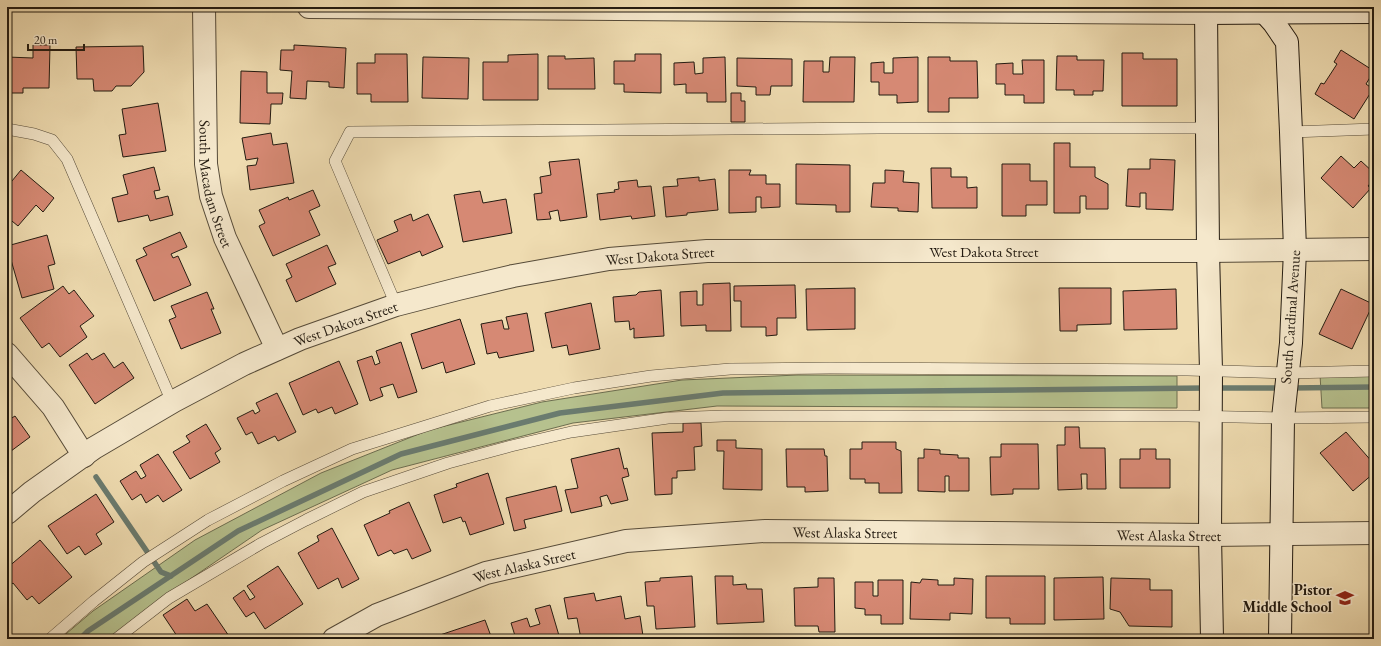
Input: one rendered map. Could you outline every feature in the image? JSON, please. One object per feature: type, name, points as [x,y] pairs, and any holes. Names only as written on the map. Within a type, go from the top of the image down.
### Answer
[{"type":"street","name":"South Macadam Street","points":[[204,7],[206,164],[211,196],[225,238],[277,349]]},
{"type":"street","points":[[309,7],[1261,10],[1374,12]]},
{"type":"street","points":[[1206,10],[1208,251],[1211,371],[1210,535],[1212,639]]},
{"type":"street","name":"South Cardinal Avenue","points":[[1261,10],[1274,23],[1287,42],[1295,250],[1292,343],[1283,418],[1280,639]]},
{"type":"street","name":"West Dakota Street","points":[[7,513],[32,492],[84,456],[172,402],[244,364],[277,349],[328,328],[396,305],[471,285],[562,267],[609,259],[707,250],[1208,251],[1374,249]]},
{"type":"street","points":[[10,361],[53,407],[84,456]]},
{"type":"street","name":"West Alaska Street","points":[[334,639],[377,616],[486,573],[626,541],[765,531],[1210,535],[1374,533]]},
{"type":"lane","points":[[396,305],[335,161],[350,132],[872,128],[1207,128]]},
{"type":"lane","points":[[7,129],[34,134],[52,140],[67,159],[172,402]]},
{"type":"lane","points":[[1291,132],[1374,129]]},
{"type":"lane","points":[[50,639],[94,601],[144,562],[208,520],[283,481],[352,449],[490,406],[582,386],[651,376],[730,369],[830,368],[1288,373],[1374,371]]},
{"type":"lane","points":[[116,639],[169,598],[262,543],[363,492],[448,464],[511,446],[571,432],[668,418],[724,416],[1374,417]]},
{"type":"green space","points":[[1374,374],[1374,408],[1322,408],[1320,375]]},
{"type":"green space","points":[[798,375],[1177,376],[1177,408],[717,406],[573,423],[392,470],[262,530],[155,603],[112,639],[60,639],[93,611],[195,540],[321,473],[429,430],[542,402],[682,380]]},
{"type":"building","points":[[33,45],[50,45],[49,88],[23,88],[23,93],[7,93],[7,57],[33,58]]},
{"type":"building","points":[[294,45],[346,48],[344,88],[329,87],[329,82],[307,81],[306,99],[290,98],[292,71],[280,70],[281,50],[294,50]]},
{"type":"building","points":[[143,46],[144,72],[131,86],[116,86],[112,91],[94,91],[93,79],[77,79],[76,47]]},
{"type":"building","points":[[1341,50],[1374,71],[1366,84],[1373,89],[1354,119],[1315,94],[1321,83],[1324,84],[1337,64],[1334,62]]},
{"type":"building","points":[[1122,53],[1143,53],[1143,59],[1177,59],[1177,106],[1122,106]]},
{"type":"building","points":[[375,54],[407,54],[408,102],[371,102],[371,94],[357,94],[357,63],[375,63]]},
{"type":"building","points":[[538,54],[538,100],[483,100],[483,62],[508,62],[508,55]]},
{"type":"building","points":[[635,54],[661,54],[661,93],[624,92],[624,84],[614,84],[614,61],[635,61]]},
{"type":"building","points":[[548,56],[565,56],[565,59],[594,58],[595,89],[548,89]]},
{"type":"building","points":[[1057,56],[1077,56],[1077,60],[1104,60],[1103,91],[1093,91],[1093,95],[1074,95],[1074,90],[1056,90]]},
{"type":"building","points":[[423,57],[469,58],[468,99],[422,98]]},
{"type":"building","points":[[725,57],[726,102],[707,102],[707,93],[686,93],[686,84],[674,85],[674,63],[694,62],[695,74],[703,73],[703,58]]},
{"type":"building","points":[[830,57],[855,57],[854,102],[803,102],[804,61],[823,61],[823,72],[829,72]]},
{"type":"building","points":[[918,57],[918,102],[897,103],[897,95],[879,95],[879,82],[871,82],[871,63],[884,62],[884,73],[893,73],[893,58]]},
{"type":"building","points":[[928,57],[950,57],[950,61],[977,61],[978,98],[949,98],[949,112],[928,112]]},
{"type":"building","points":[[737,58],[792,59],[792,86],[771,86],[770,95],[756,95],[756,87],[737,86]]},
{"type":"building","points":[[1022,60],[1044,60],[1044,103],[1024,103],[1024,95],[1005,95],[1005,84],[996,84],[996,64],[1013,63],[1013,74],[1023,74]]},
{"type":"building","points":[[241,71],[267,72],[267,93],[283,93],[282,104],[271,104],[270,124],[240,123]]},
{"type":"building","points":[[731,93],[741,93],[741,101],[745,101],[745,122],[731,122]]},
{"type":"building","points":[[158,103],[166,151],[123,157],[119,135],[126,134],[122,109]]},
{"type":"building","points":[[271,133],[273,145],[287,143],[294,183],[250,190],[247,166],[256,165],[258,158],[246,160],[242,138]]},
{"type":"building","points":[[1054,143],[1070,143],[1070,167],[1095,167],[1095,177],[1108,184],[1108,209],[1086,209],[1086,196],[1080,196],[1080,213],[1054,213]]},
{"type":"building","points":[[1341,156],[1354,168],[1361,161],[1374,173],[1374,179],[1368,186],[1371,188],[1353,208],[1321,178]]},
{"type":"building","points":[[579,159],[587,217],[560,221],[558,210],[549,212],[551,219],[537,220],[534,194],[542,193],[540,177],[551,175],[549,162]]},
{"type":"building","points":[[1150,159],[1175,160],[1173,210],[1146,209],[1146,193],[1140,193],[1140,207],[1126,206],[1128,169],[1150,169]]},
{"type":"building","points":[[796,164],[850,165],[850,212],[836,212],[836,205],[796,204]]},
{"type":"building","points":[[1002,164],[1030,164],[1030,181],[1047,181],[1047,205],[1026,205],[1026,216],[1002,216]]},
{"type":"building","points":[[154,167],[160,190],[154,191],[156,199],[168,196],[173,215],[150,221],[148,215],[118,222],[112,198],[128,194],[123,175]]},
{"type":"building","points":[[931,168],[951,168],[951,177],[967,177],[967,188],[977,187],[977,208],[932,208]]},
{"type":"building","points":[[21,170],[54,198],[43,212],[36,205],[18,226],[7,217],[7,187]]},
{"type":"building","points":[[729,170],[751,170],[749,175],[766,175],[766,184],[780,184],[780,207],[761,208],[761,197],[756,197],[756,212],[729,213]]},
{"type":"building","points":[[885,170],[904,171],[903,182],[919,183],[918,212],[898,211],[898,208],[871,207],[873,183],[885,183]]},
{"type":"building","points":[[699,177],[699,181],[715,179],[718,210],[666,217],[663,187],[678,186],[677,179]]},
{"type":"building","points":[[637,180],[638,187],[651,186],[655,216],[632,219],[631,216],[600,220],[597,194],[615,192],[614,190],[619,189],[618,182]]},
{"type":"building","points":[[313,190],[320,206],[309,211],[320,235],[273,256],[259,226],[265,223],[259,210],[288,197],[289,200]]},
{"type":"building","points":[[480,191],[483,203],[506,199],[512,233],[463,242],[454,195]]},
{"type":"building","points":[[411,214],[413,221],[428,214],[443,247],[422,256],[420,251],[388,264],[377,240],[398,231],[394,221]]},
{"type":"building","points":[[180,232],[187,247],[171,254],[173,258],[178,256],[191,285],[154,301],[136,260],[147,255],[143,248]]},
{"type":"building","points":[[47,235],[55,264],[48,266],[54,289],[22,298],[7,246]]},
{"type":"building","points":[[327,245],[336,264],[328,267],[336,284],[296,302],[286,280],[292,277],[286,264]]},
{"type":"building","points":[[730,283],[731,331],[706,331],[706,325],[681,326],[680,292],[697,291],[697,305],[703,305],[703,284]]},
{"type":"building","points":[[795,285],[796,318],[777,318],[777,335],[766,336],[766,327],[741,327],[741,301],[734,301],[734,286]]},
{"type":"building","points":[[63,286],[69,294],[74,290],[94,316],[80,326],[87,337],[60,357],[49,343],[42,348],[20,318]]},
{"type":"building","points":[[855,288],[855,329],[807,330],[806,289]]},
{"type":"building","points":[[1059,288],[1111,288],[1111,324],[1077,325],[1077,331],[1060,331]]},
{"type":"building","points":[[1176,289],[1177,329],[1124,330],[1123,291]]},
{"type":"building","points":[[1341,289],[1373,304],[1352,349],[1319,334]]},
{"type":"building","points":[[661,290],[664,336],[634,338],[634,328],[630,330],[629,321],[615,322],[613,297],[636,295],[639,292]]},
{"type":"building","points":[[207,292],[214,309],[211,309],[221,333],[181,349],[169,320],[176,317],[171,306]]},
{"type":"building","points":[[591,303],[600,349],[569,355],[567,345],[552,348],[545,313]]},
{"type":"building","points":[[527,313],[534,351],[499,358],[497,352],[487,354],[481,324],[502,320],[504,329],[509,329],[506,317]]},
{"type":"building","points":[[460,319],[475,364],[446,373],[443,362],[422,369],[411,334]]},
{"type":"building","points":[[401,342],[417,392],[398,398],[393,384],[380,388],[383,396],[370,401],[357,361],[372,356],[375,365],[380,363],[376,351]]},
{"type":"building","points":[[87,353],[92,360],[104,353],[114,368],[123,362],[134,378],[95,404],[69,365]]},
{"type":"building","points":[[339,361],[358,404],[335,414],[332,407],[318,413],[316,409],[303,415],[289,383]]},
{"type":"building","points":[[277,393],[296,432],[278,441],[275,436],[258,444],[252,432],[246,435],[237,418],[253,410],[255,414],[260,411],[256,403]]},
{"type":"building","points":[[15,416],[30,437],[7,454],[7,421]]},
{"type":"building","points":[[683,423],[701,423],[702,446],[694,447],[695,470],[677,471],[677,478],[672,478],[672,494],[655,495],[652,433],[683,432]]},
{"type":"building","points":[[206,424],[221,449],[215,453],[220,462],[190,479],[173,452],[190,442],[186,436]]},
{"type":"building","points":[[1065,427],[1079,427],[1080,448],[1105,448],[1106,489],[1087,489],[1087,474],[1081,474],[1082,489],[1058,490],[1057,445],[1065,445]]},
{"type":"building","points":[[1346,432],[1374,464],[1374,473],[1353,491],[1320,453]]},
{"type":"building","points":[[717,440],[736,440],[736,448],[762,449],[762,490],[723,489],[724,451],[717,451]]},
{"type":"building","points":[[862,442],[896,442],[896,449],[901,451],[902,493],[879,493],[879,483],[865,483],[865,479],[850,479],[850,449],[862,449]]},
{"type":"building","points":[[1001,444],[1038,444],[1039,489],[1013,489],[1013,494],[991,495],[990,457],[1001,457]]},
{"type":"building","points":[[619,448],[624,469],[627,468],[629,476],[622,478],[628,500],[611,504],[607,495],[600,497],[602,506],[571,513],[565,490],[578,488],[571,459]]},
{"type":"building","points":[[786,449],[824,449],[825,456],[827,456],[828,491],[805,492],[805,487],[787,487]]},
{"type":"building","points":[[924,449],[940,450],[940,454],[958,455],[958,458],[969,458],[969,491],[949,491],[949,476],[945,476],[945,492],[918,491],[918,458],[924,458]]},
{"type":"building","points":[[1140,449],[1156,449],[1156,459],[1170,459],[1170,488],[1120,488],[1120,459],[1140,459]]},
{"type":"building","points":[[158,454],[182,490],[163,502],[158,495],[146,503],[141,494],[132,500],[120,481],[136,471],[141,479],[146,476],[140,465]]},
{"type":"building","points":[[488,473],[504,524],[470,535],[465,521],[463,522],[461,517],[443,523],[434,495],[457,487],[456,484]]},
{"type":"building","points":[[556,486],[562,511],[524,520],[526,528],[514,531],[506,498]]},
{"type":"building","points":[[96,494],[114,522],[96,534],[102,544],[85,555],[79,546],[67,554],[48,526]]},
{"type":"building","points":[[409,502],[431,551],[412,559],[407,549],[394,554],[391,550],[378,556],[364,525]]},
{"type":"building","points":[[332,528],[359,579],[342,588],[338,578],[318,589],[298,553],[319,541],[317,536]]},
{"type":"building","points":[[40,540],[72,577],[39,604],[32,596],[27,600],[13,583],[7,588],[7,568]]},
{"type":"building","points":[[278,566],[303,604],[265,629],[254,612],[246,617],[233,598],[244,590],[250,600],[255,597],[247,586]]},
{"type":"building","points":[[692,576],[695,627],[656,629],[654,606],[647,606],[645,582],[660,581],[660,578]]},
{"type":"building","points":[[715,576],[733,576],[733,585],[746,584],[747,589],[762,589],[764,622],[717,624]]},
{"type":"building","points":[[986,576],[1045,576],[1045,624],[1010,624],[1010,618],[986,618]]},
{"type":"building","points":[[1103,577],[1104,619],[1054,620],[1054,578]]},
{"type":"building","points":[[818,578],[834,578],[835,632],[819,632],[818,626],[795,626],[794,588],[818,587]]},
{"type":"building","points":[[954,578],[973,579],[972,614],[950,613],[950,620],[910,619],[911,582],[920,583],[922,579],[938,580],[938,585],[954,585]]},
{"type":"building","points":[[1111,578],[1150,579],[1150,590],[1172,590],[1172,627],[1129,626],[1120,612],[1110,609]]},
{"type":"building","points":[[878,580],[903,580],[903,624],[881,624],[881,615],[865,615],[865,609],[855,608],[855,582],[873,582],[873,596],[878,596]]},
{"type":"building","points":[[594,593],[596,601],[621,596],[625,619],[640,616],[643,636],[629,639],[581,639],[577,618],[568,619],[564,598]]},
{"type":"building","points":[[187,599],[195,611],[207,604],[231,639],[179,639],[163,615]]},
{"type":"building","points":[[550,605],[560,639],[516,639],[511,623],[527,618],[530,627],[540,624],[535,609]]},
{"type":"building","points":[[485,620],[492,639],[431,638]]},
{"type":"waterway","points":[[1291,388],[1374,387]]},
{"type":"waterway","points":[[80,639],[88,631],[238,531],[401,454],[560,413],[723,393],[1206,388]]},
{"type":"waterway","points":[[1215,388],[1282,388]]},
{"type":"waterway","points":[[96,477],[161,572],[171,576]]},
{"type":"place","name":"Pistor Middle School","points":[[1345,598]]}]
